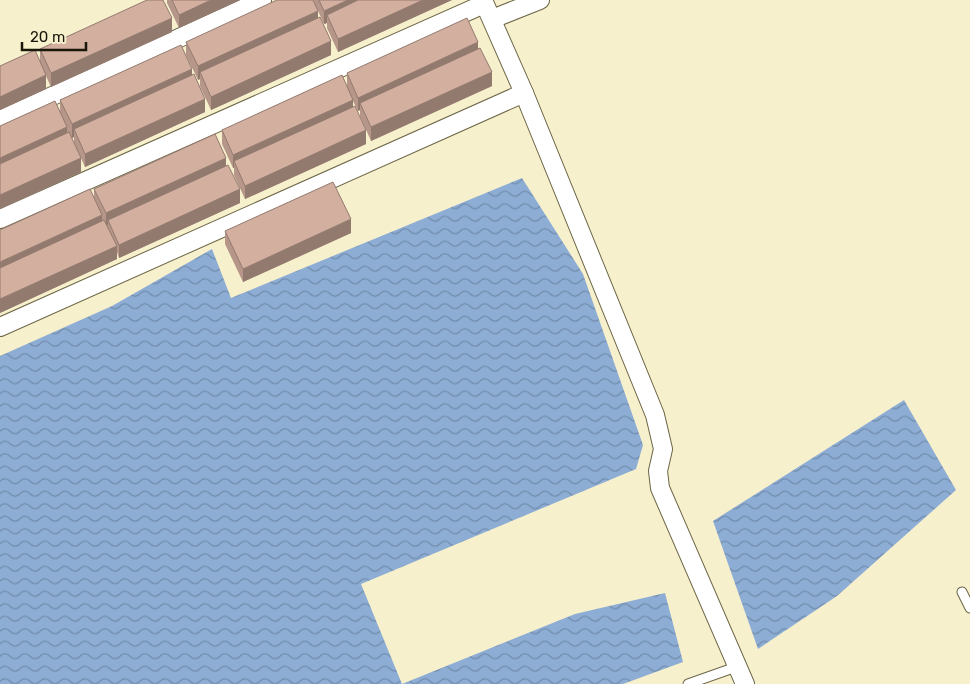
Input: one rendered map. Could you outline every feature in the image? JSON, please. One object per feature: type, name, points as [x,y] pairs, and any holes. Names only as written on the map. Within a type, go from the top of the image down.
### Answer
[{"type":"street","points":[[0,120],[262,0]]},
{"type":"street","points":[[0,219],[486,8],[540,0]]},
{"type":"street","points":[[486,8],[524,93],[655,415],[663,449],[658,471],[660,488],[739,666],[745,684]]},
{"type":"street","points":[[0,327],[524,93]]},
{"type":"lane","points":[[962,592],[970,608]]},
{"type":"lane","points":[[688,684],[739,666]]},
{"type":"water","points":[[522,178],[583,274],[643,445],[636,469],[361,584],[402,684],[0,684],[0,356],[112,306],[212,249],[231,298]]},
{"type":"water","points":[[904,400],[956,490],[837,596],[758,649],[713,521]]},
{"type":"water","points":[[665,593],[683,662],[623,684],[402,684],[575,614]]},
{"type":"building","points":[[147,0],[163,0],[172,18],[51,73],[40,49]]},
{"type":"building","points":[[172,0],[211,0],[179,15]]},
{"type":"building","points":[[277,0],[313,0],[318,11],[198,66],[186,42]]},
{"type":"building","points":[[319,0],[348,0],[324,11]]},
{"type":"building","points":[[358,0],[423,0],[338,39],[327,15]]},
{"type":"building","points":[[320,17],[331,41],[211,97],[200,72]]},
{"type":"building","points":[[467,18],[478,42],[358,98],[347,73]]},
{"type":"building","points":[[181,45],[192,69],[72,124],[60,100]]},
{"type":"building","points":[[480,48],[492,72],[371,127],[360,103]]},
{"type":"building","points":[[35,50],[46,75],[0,97],[0,66]]},
{"type":"building","points":[[194,74],[205,99],[85,154],[74,129]]},
{"type":"building","points":[[342,75],[353,100],[233,155],[222,130]]},
{"type":"building","points":[[55,101],[67,127],[0,158],[0,126]]},
{"type":"building","points":[[355,106],[366,130],[245,186],[234,161]]},
{"type":"building","points":[[69,132],[81,158],[0,195],[0,164]]},
{"type":"building","points":[[215,134],[226,158],[106,213],[94,189]]},
{"type":"building","points":[[228,165],[240,189],[119,245],[108,220]]},
{"type":"building","points":[[333,182],[351,219],[243,269],[225,231]]},
{"type":"building","points":[[90,189],[102,215],[0,262],[0,230]]},
{"type":"building","points":[[104,220],[117,246],[0,299],[0,268]]}]
